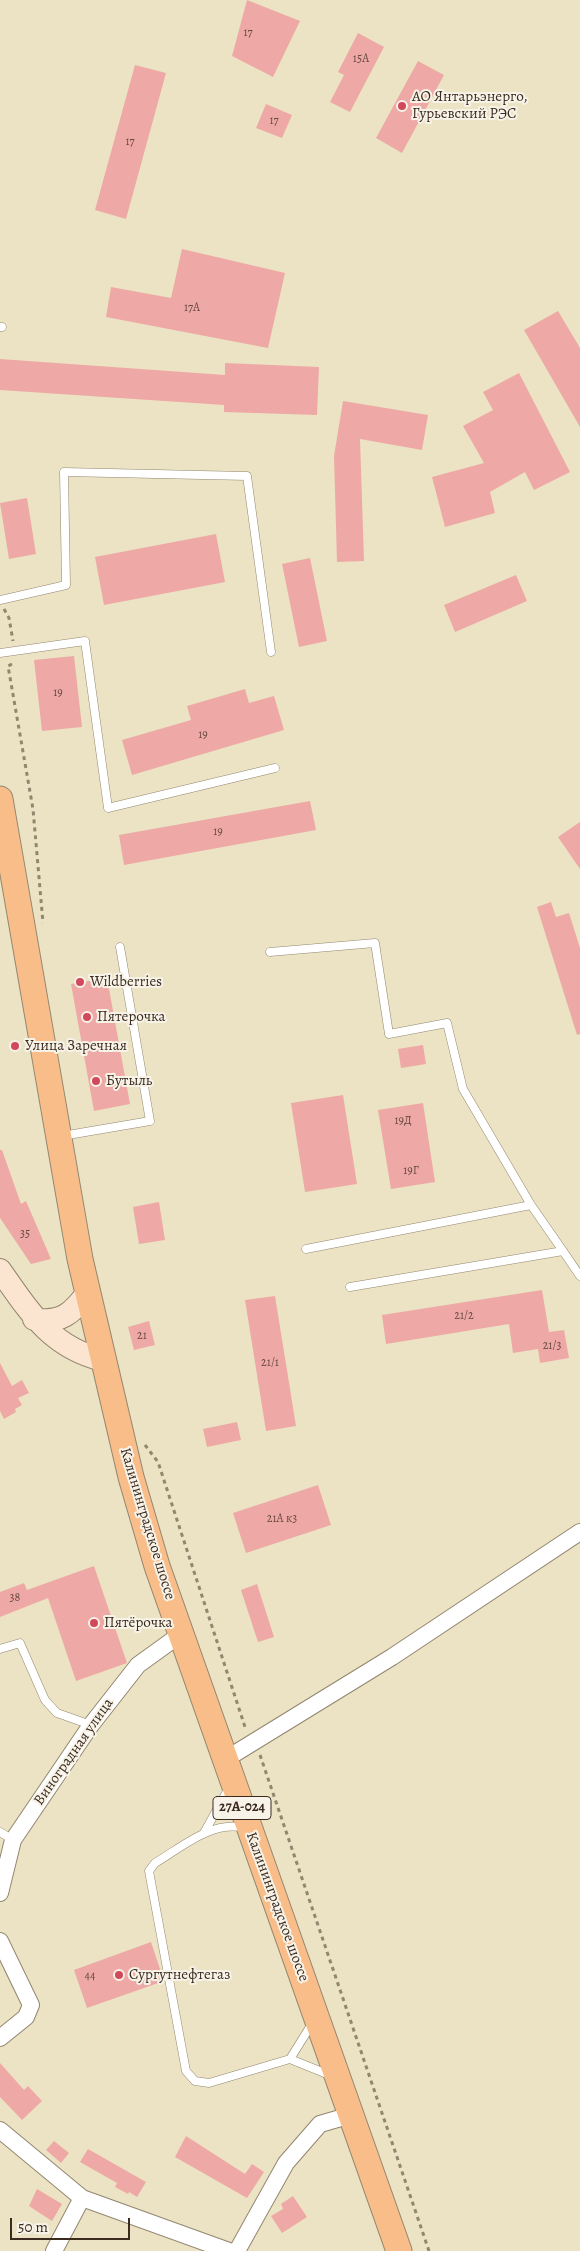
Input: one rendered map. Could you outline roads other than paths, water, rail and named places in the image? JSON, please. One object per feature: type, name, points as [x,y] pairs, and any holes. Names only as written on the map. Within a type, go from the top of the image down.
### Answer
[{"type":"main road","name":"Калининградское шоссе","points":[[0,799],[88,1292],[130,1477],[157,1566],[399,2251]]},
{"type":"main road","points":[[0,1270],[34,1319],[64,1344],[88,1356],[103,1360]]},
{"type":"main road","points":[[34,1319],[47,1321],[68,1314],[77,1307],[88,1292]]},
{"type":"street","points":[[230,1770],[253,1743],[392,1657],[580,1532]]},
{"type":"street","name":"Виноградная улица","points":[[0,1893],[6,1836],[138,1666],[181,1634]]},
{"type":"street","points":[[0,1941],[31,2005],[26,2018],[0,2038]]},
{"type":"street","points":[[237,2251],[286,2163],[320,2124],[351,2115]]},
{"type":"street","points":[[0,2130],[82,2198],[229,2251]]},
{"type":"street","points":[[54,2251],[82,2198]]},
{"type":"lane","points":[[0,600],[66,585],[64,472],[246,476],[271,652]]},
{"type":"lane","points":[[0,653],[85,641],[108,808],[275,768]]},
{"type":"lane","points":[[270,952],[375,943],[389,1034],[447,1023],[463,1089],[531,1205],[580,1276]]},
{"type":"lane","points":[[59,1137],[150,1121],[120,947]]},
{"type":"lane","points":[[306,1249],[531,1205]]},
{"type":"lane","points":[[350,1287],[563,1251]]},
{"type":"lane","points":[[0,1650],[20,1642],[45,1700],[57,1713],[91,1725]]},
{"type":"lane","points":[[204,1833],[230,1770]]},
{"type":"lane","points":[[250,1829],[229,1826],[204,1833],[155,1864],[149,1871],[186,2071],[194,2081],[209,2083],[290,2059],[338,2079]]},
{"type":"lane","points":[[290,2059],[316,2016]]},
{"type":"place","name":"АО Янтарьэнерго, Гурьевский РЭС","points":[[402,106]]},
{"type":"place","name":"Wildberries","points":[[80,982]]},
{"type":"place","name":"Пятерочка","points":[[87,1017]]},
{"type":"place","name":"Улица Заречная","points":[[15,1046]]},
{"type":"place","name":"Бутыль","points":[[96,1081]]},
{"type":"place","name":"Пятёрочка","points":[[94,1623]]},
{"type":"place","name":"Сургутнефтегаз","points":[[119,1975]]}]
